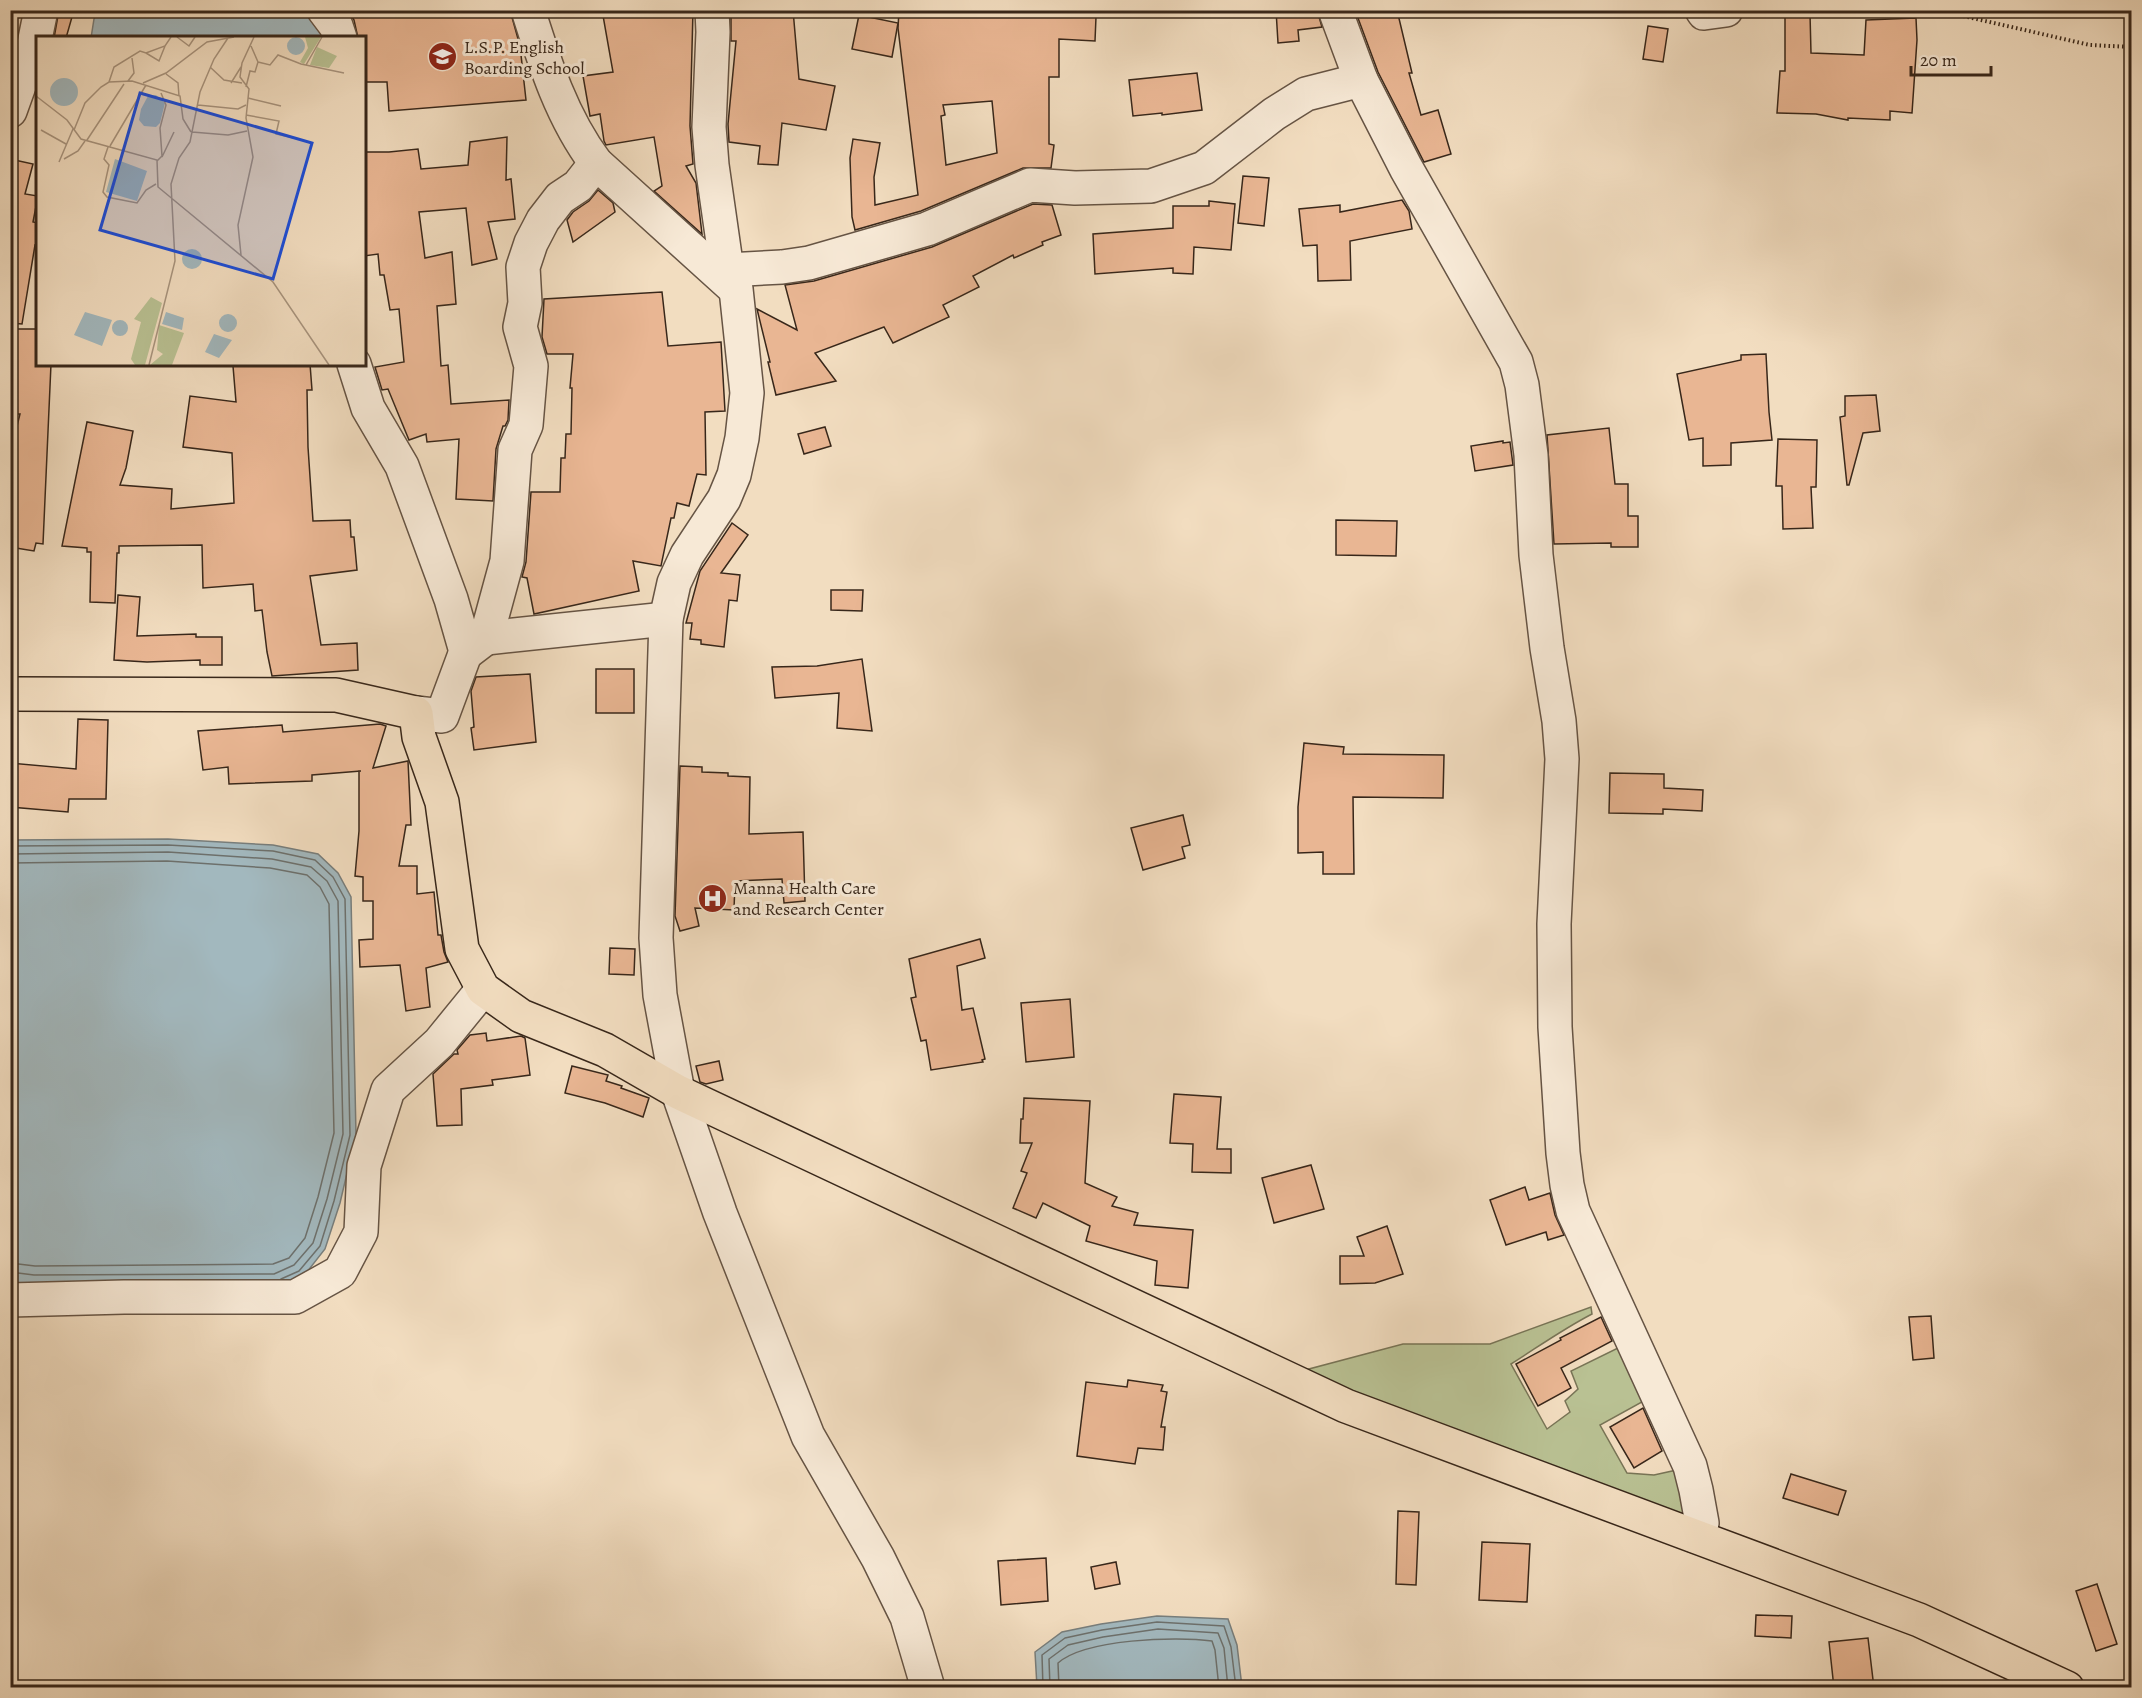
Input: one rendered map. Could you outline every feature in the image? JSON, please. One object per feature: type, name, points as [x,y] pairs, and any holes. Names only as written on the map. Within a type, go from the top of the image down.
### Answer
[{"type":"main road","points":[[10,694],[336,695],[416,713],[419,737],[442,802],[462,949],[483,989],[521,1016],[605,1050],[678,1092],[1346,1406],[1919,1620],[2067,1688]]},
{"type":"street","points":[[10,111],[34,44],[41,10]]},
{"type":"street","points":[[324,10],[336,26],[339,36]]},
{"type":"street","points":[[528,10],[550,77],[569,120],[596,163],[731,279]]},
{"type":"street","points":[[712,10],[709,128],[717,204],[731,279],[747,393],[742,438],[734,475],[724,499],[687,555],[674,583],[666,618],[656,938],[660,995],[678,1092],[720,1213],[808,1436],[878,1558],[907,1617],[928,1688]]},
{"type":"street","points":[[1335,10],[1361,81],[1406,168],[1515,362],[1522,385],[1531,455],[1536,555],[1547,648],[1559,721],[1562,759],[1554,924],[1558,1098],[1567,1185],[1573,1211],[1582,1232],[1689,1466],[1702,1523],[1695,1536]]},
{"type":"street","points":[[1702,10],[1704,13],[1726,10]]},
{"type":"street","points":[[731,279],[830,258],[927,229],[1030,185],[1075,188],[1151,186],[1204,168],[1274,114],[1306,94],[1361,81]]},
{"type":"street","points":[[416,713],[442,716],[476,646],[507,561],[515,450],[526,426],[531,366],[520,327],[525,303],[523,267],[531,243],[543,220],[560,198],[578,186],[596,163]]},
{"type":"street","points":[[355,366],[368,408],[402,466],[451,599],[476,646]]},
{"type":"street","points":[[476,646],[666,618]]},
{"type":"street","points":[[10,1300],[295,1297],[340,1272],[361,1232],[364,1166],[388,1090],[439,1043],[483,989]]},
{"type":"path","points":[[1937,10],[2090,45],[2132,48]]},
{"type":"green space","points":[[1591,1307],[1592,1314],[1511,1364],[1547,1429],[1570,1412],[1565,1401],[1578,1389],[1571,1371],[1620,1347],[1651,1397],[1600,1425],[1627,1473],[1654,1475],[1695,1466],[1703,1501],[1679,1520],[1294,1373],[1403,1344],[1490,1344]]},
{"type":"water","points":[[99,10],[309,11],[327,36],[91,36],[94,19]]},
{"type":"water","points":[[168,839],[273,845],[318,854],[338,873],[351,897],[356,1135],[340,1203],[325,1249],[303,1277],[277,1287],[11,1285],[11,840]]},
{"type":"water","points":[[1157,1616],[1228,1619],[1237,1645],[1242,1687],[1037,1687],[1035,1652],[1062,1632]]},
{"type":"building","points":[[59,10],[74,10],[67,36],[54,36]]},
{"type":"building","points":[[348,10],[510,10],[520,46],[526,100],[389,111],[387,82],[366,82],[366,36],[358,36],[354,20]]},
{"type":"building","points":[[602,10],[693,10],[690,126],[693,164],[686,166],[696,183],[702,234],[654,191],[662,186],[654,137],[606,145],[600,114],[590,116],[583,76],[613,72]]},
{"type":"building","points":[[731,10],[793,10],[799,79],[835,86],[826,130],[782,123],[778,165],[758,164],[760,146],[729,142],[728,124],[736,41],[731,41]]},
{"type":"building","points":[[899,10],[1040,10],[1040,14],[1096,17],[1095,41],[1059,39],[1059,77],[1049,77],[1049,144],[1054,145],[1051,168],[1023,168],[921,211],[855,230],[852,217],[850,158],[853,139],[880,143],[874,177],[875,205],[918,195],[898,28]],"holes":[[[992,101],[997,153],[946,165],[941,116],[945,115],[943,105]]]},
{"type":"building","points":[[1276,10],[1317,10],[1322,27],[1298,30],[1299,41],[1278,43]]},
{"type":"building","points":[[1355,10],[1397,10],[1412,73],[1409,73],[1421,115],[1438,110],[1451,154],[1424,162],[1378,72]]},
{"type":"building","points":[[1785,14],[1810,14],[1811,53],[1864,55],[1866,20],[1916,18],[1917,40],[1912,113],[1890,111],[1890,120],[1848,118],[1848,120],[1816,114],[1777,113],[1780,71],[1785,71]]},
{"type":"building","points":[[859,15],[898,23],[892,57],[852,49]]},
{"type":"building","points":[[1648,26],[1668,29],[1663,62],[1643,59]]},
{"type":"building","points":[[1197,73],[1202,110],[1133,116],[1129,80]]},
{"type":"building","points":[[507,137],[506,180],[511,179],[515,219],[488,222],[497,259],[472,265],[466,208],[419,212],[425,258],[452,252],[456,304],[437,306],[441,366],[448,365],[451,404],[509,400],[508,420],[503,426],[496,449],[493,501],[456,499],[459,439],[427,442],[426,434],[409,440],[388,389],[382,390],[375,367],[404,362],[399,309],[390,310],[384,275],[380,275],[378,254],[366,256],[366,152],[418,149],[421,169],[468,165],[470,142]]},
{"type":"building","points":[[10,159],[33,164],[25,194],[36,196],[33,222],[36,223],[36,245],[22,324],[10,323]]},
{"type":"building","points":[[1243,176],[1269,178],[1264,226],[1238,223]]},
{"type":"building","points":[[598,190],[613,203],[615,212],[573,242],[567,220]]},
{"type":"building","points":[[1402,200],[1409,211],[1412,229],[1350,241],[1351,280],[1318,281],[1317,245],[1303,246],[1299,209],[1340,205],[1340,212]]},
{"type":"building","points":[[1209,201],[1235,204],[1231,250],[1194,247],[1193,274],[1173,273],[1173,268],[1095,274],[1093,234],[1173,228],[1173,206],[1209,206]]},
{"type":"building","points":[[1033,204],[1052,205],[1061,235],[1042,242],[1043,245],[1014,258],[1013,255],[973,276],[979,287],[943,305],[949,317],[893,343],[884,327],[815,353],[836,381],[776,395],[757,309],[797,330],[785,285],[814,281],[932,247]]},
{"type":"building","points":[[662,292],[668,346],[721,342],[725,411],[705,412],[706,475],[697,474],[689,506],[677,503],[674,518],[671,518],[661,566],[633,561],[639,591],[534,614],[527,578],[522,577],[526,562],[531,492],[560,492],[561,458],[565,458],[566,434],[571,434],[572,388],[570,388],[573,354],[547,354],[542,337],[544,299]]},
{"type":"building","points":[[10,329],[36,329],[36,366],[51,366],[43,544],[36,543],[34,551],[10,547],[10,454],[20,414],[10,414]]},
{"type":"building","points":[[1766,354],[1772,440],[1731,443],[1731,465],[1703,466],[1703,438],[1689,440],[1677,374],[1741,360],[1741,355]]},
{"type":"building","points":[[233,366],[310,366],[312,390],[307,390],[308,447],[313,521],[350,520],[357,570],[310,576],[321,645],[357,643],[358,670],[272,676],[262,610],[255,611],[253,584],[203,588],[202,545],[119,546],[115,603],[90,602],[91,552],[87,552],[87,548],[62,546],[87,422],[133,431],[126,468],[120,485],[172,489],[171,509],[234,503],[232,453],[183,447],[190,396],[236,402]]},
{"type":"building","points":[[1876,395],[1880,431],[1863,433],[1849,485],[1847,485],[1840,417],[1845,416],[1845,396]]},
{"type":"building","points":[[825,427],[831,446],[804,454],[798,434]]},
{"type":"building","points":[[1609,428],[1615,484],[1628,484],[1628,516],[1638,516],[1638,547],[1611,547],[1611,543],[1554,544],[1547,435]]},
{"type":"building","points":[[1778,439],[1817,440],[1816,487],[1811,487],[1813,528],[1783,529],[1782,486],[1776,486]]},
{"type":"building","points":[[1503,441],[1503,443],[1510,442],[1513,465],[1475,471],[1471,446]]},
{"type":"building","points":[[1336,520],[1397,521],[1396,556],[1336,555]]},
{"type":"building","points":[[732,523],[748,535],[721,573],[740,575],[737,601],[729,600],[724,647],[701,644],[701,640],[690,639],[692,623],[686,623],[700,571]]},
{"type":"building","points":[[831,590],[863,590],[862,611],[831,610]]},
{"type":"building","points":[[118,595],[140,597],[137,636],[196,634],[196,637],[222,637],[222,665],[200,665],[200,660],[147,662],[114,660]]},
{"type":"building","points":[[862,659],[872,731],[837,728],[839,693],[775,698],[772,667],[817,666]]},
{"type":"building","points":[[596,669],[634,669],[634,713],[596,713]]},
{"type":"building","points":[[530,674],[536,742],[474,750],[471,728],[474,727],[471,691],[476,677]]},
{"type":"building","points":[[78,719],[108,720],[106,799],[69,799],[68,812],[10,807],[10,763],[76,769]]},
{"type":"building","points":[[380,724],[386,726],[373,768],[408,761],[411,825],[406,825],[399,866],[417,866],[417,894],[434,892],[438,935],[441,935],[448,962],[426,968],[430,1007],[406,1011],[400,965],[360,967],[359,940],[373,939],[373,901],[363,901],[363,877],[355,876],[359,831],[359,771],[312,775],[312,781],[229,784],[228,767],[203,770],[198,731],[282,725],[283,732]]},
{"type":"building","points":[[1304,743],[1344,747],[1343,754],[1444,755],[1443,798],[1353,797],[1354,874],[1323,874],[1323,852],[1298,853],[1298,807]]},
{"type":"building","points":[[680,766],[702,767],[702,772],[750,777],[749,834],[803,832],[805,901],[784,903],[782,879],[735,881],[734,910],[695,908],[699,926],[680,931],[675,916]]},
{"type":"building","points":[[1610,773],[1664,774],[1664,788],[1703,790],[1702,811],[1663,809],[1663,814],[1609,813]]},
{"type":"building","points":[[1183,815],[1190,845],[1182,847],[1185,858],[1143,870],[1131,828]]},
{"type":"building","points":[[980,939],[985,958],[957,966],[962,1010],[973,1008],[985,1059],[982,1060],[983,1062],[931,1070],[926,1040],[921,1041],[911,998],[916,997],[909,959]]},
{"type":"building","points":[[610,948],[635,949],[634,975],[609,974]]},
{"type":"building","points":[[1070,999],[1074,1057],[1026,1062],[1021,1003]]},
{"type":"building","points":[[486,1033],[487,1041],[521,1036],[525,1038],[530,1075],[492,1080],[493,1085],[461,1089],[462,1125],[437,1126],[433,1074],[454,1054],[458,1054],[457,1050],[470,1035]]},
{"type":"building","points":[[719,1061],[723,1080],[706,1084],[700,1082],[696,1066]]},
{"type":"building","points":[[572,1066],[608,1075],[606,1081],[649,1098],[643,1117],[605,1103],[565,1093]]},
{"type":"building","points":[[1174,1094],[1221,1097],[1217,1149],[1231,1149],[1231,1173],[1192,1172],[1193,1144],[1170,1143]]},
{"type":"building","points":[[1024,1098],[1090,1101],[1085,1183],[1117,1197],[1112,1206],[1138,1213],[1134,1225],[1193,1230],[1188,1288],[1155,1285],[1157,1261],[1086,1241],[1090,1226],[1043,1203],[1036,1218],[1013,1208],[1027,1173],[1021,1171],[1032,1143],[1020,1143]]},
{"type":"building","points":[[1311,1165],[1324,1209],[1274,1223],[1262,1178]]},
{"type":"building","points":[[1525,1187],[1529,1200],[1550,1193],[1555,1215],[1564,1235],[1548,1240],[1546,1232],[1506,1245],[1490,1200]]},
{"type":"building","points":[[1387,1226],[1403,1274],[1375,1283],[1340,1284],[1340,1256],[1364,1256],[1357,1237]]},
{"type":"building","points":[[1931,1316],[1934,1358],[1913,1360],[1909,1317]]},
{"type":"building","points":[[1601,1317],[1612,1341],[1561,1368],[1571,1388],[1538,1406],[1516,1364]]},
{"type":"building","points":[[1128,1380],[1163,1385],[1161,1391],[1167,1392],[1161,1427],[1165,1427],[1163,1450],[1138,1448],[1135,1464],[1077,1456],[1086,1382],[1127,1387]]},
{"type":"building","points":[[1643,1408],[1662,1451],[1634,1468],[1610,1427]]},
{"type":"building","points":[[1791,1474],[1846,1491],[1838,1515],[1783,1498]]},
{"type":"building","points":[[1398,1511],[1419,1512],[1416,1585],[1396,1584]]},
{"type":"building","points":[[1482,1542],[1530,1544],[1527,1602],[1479,1600]]},
{"type":"building","points":[[1046,1558],[1048,1601],[1001,1605],[998,1561]]},
{"type":"building","points":[[1116,1562],[1120,1584],[1095,1589],[1091,1567]]},
{"type":"building","points":[[2097,1584],[2117,1644],[2096,1651],[2076,1591]]},
{"type":"building","points":[[1756,1615],[1792,1616],[1791,1638],[1755,1636]]},
{"type":"building","points":[[1868,1638],[1874,1688],[1834,1688],[1829,1642]]},
{"type":"place","name":"L.S.P. English Boarding School","points":[[443,57]]},
{"type":"place","name":"Manna Health Care and Research Center","points":[[712,898]]}]
